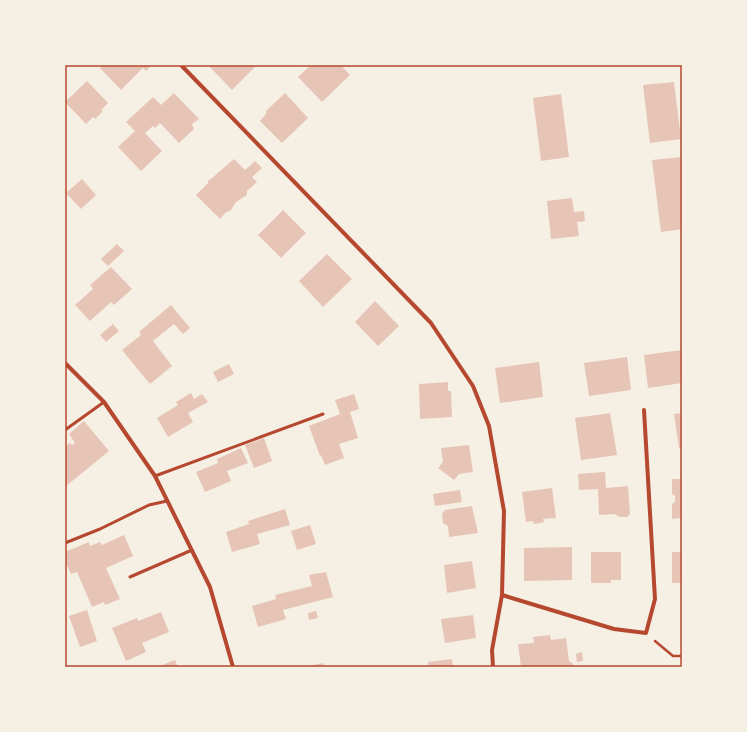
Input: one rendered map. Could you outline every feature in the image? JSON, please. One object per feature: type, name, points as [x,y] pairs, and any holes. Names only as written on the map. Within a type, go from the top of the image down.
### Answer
[{"type":"street","points":[[181,65],[431,323],[473,386],[489,426],[504,511],[502,595],[492,650],[493,667]]},
{"type":"street","points":[[65,363],[104,402],[155,476],[210,587],[233,667]]},
{"type":"street","points":[[502,595],[614,629],[646,633],[655,599],[644,410]]},
{"type":"lane","points":[[65,430],[104,402]]},
{"type":"lane","points":[[155,476],[323,414]]},
{"type":"lane","points":[[65,543],[100,529],[149,505],[167,501]]},
{"type":"lane","points":[[130,577],[192,550]]},
{"type":"path","points":[[646,633],[673,656],[682,656]]},
{"type":"building","points":[[103,65],[152,65],[146,71],[143,68],[121,90],[100,68]]},
{"type":"building","points":[[208,65],[257,65],[232,90]]},
{"type":"building","points":[[311,65],[341,65],[350,75],[322,102],[298,77]]},
{"type":"building","points":[[87,81],[108,103],[95,119],[93,117],[86,124],[65,102]]},
{"type":"building","points":[[674,82],[681,139],[650,143],[643,85]]},
{"type":"building","points":[[174,93],[199,119],[192,124],[194,129],[179,143],[160,123],[155,128],[153,126],[145,133],[162,151],[141,171],[118,147],[135,131],[126,122],[153,97],[161,105]]},
{"type":"building","points":[[285,93],[308,118],[282,143],[260,121],[266,114],[266,111]]},
{"type":"building","points":[[561,94],[569,157],[541,161],[533,98]]},
{"type":"building","points":[[682,157],[682,229],[661,232],[652,160]]},
{"type":"building","points":[[234,159],[245,170],[255,161],[262,168],[252,177],[257,182],[247,191],[247,195],[236,202],[231,210],[225,213],[220,219],[196,195],[208,183],[208,181]]},
{"type":"building","points":[[82,179],[96,195],[81,209],[66,193]]},
{"type":"building","points":[[572,198],[574,212],[584,211],[585,221],[577,222],[579,236],[551,239],[547,201]]},
{"type":"building","points":[[283,210],[306,233],[281,258],[258,235]]},
{"type":"building","points":[[117,244],[124,251],[108,266],[101,259]]},
{"type":"building","points":[[327,254],[352,279],[323,307],[299,281]]},
{"type":"building","points":[[111,267],[132,289],[114,305],[111,302],[90,321],[75,305],[93,289],[90,285]]},
{"type":"building","points":[[375,301],[399,326],[378,346],[355,322]]},
{"type":"building","points":[[171,305],[190,328],[183,334],[174,324],[153,341],[172,366],[150,384],[122,350],[141,335],[139,332]]},
{"type":"building","points":[[113,324],[119,331],[106,342],[100,335]]},
{"type":"building","points":[[682,350],[682,383],[648,388],[644,355]]},
{"type":"building","points":[[627,357],[631,390],[589,396],[584,363]]},
{"type":"building","points":[[539,362],[543,397],[500,403],[495,368]]},
{"type":"building","points":[[229,364],[234,374],[218,382],[213,372]]},
{"type":"building","points":[[448,382],[448,391],[451,391],[452,417],[420,419],[419,384]]},
{"type":"building","points":[[191,393],[194,399],[202,394],[208,402],[188,413],[193,422],[168,437],[157,418],[178,405],[176,402]]},
{"type":"building","points":[[354,394],[359,409],[350,412],[358,438],[339,444],[344,458],[325,465],[321,455],[320,456],[309,426],[340,414],[335,400]]},
{"type":"building","points":[[610,413],[617,455],[581,460],[575,418]]},
{"type":"building","points":[[682,413],[682,448],[679,448],[674,414]]},
{"type":"building","points":[[84,421],[109,451],[65,487],[65,447],[70,443],[72,445],[75,443],[69,434]]},
{"type":"building","points":[[264,438],[272,461],[254,468],[245,445]]},
{"type":"building","points":[[469,445],[473,472],[459,474],[454,480],[438,468],[443,462],[441,448]]},
{"type":"building","points":[[241,448],[248,463],[227,471],[231,481],[205,492],[196,472],[218,463],[217,459]]},
{"type":"building","points":[[605,472],[606,488],[628,486],[630,514],[627,517],[619,517],[615,514],[599,515],[598,489],[579,490],[578,474]]},
{"type":"building","points":[[672,479],[682,479],[682,518],[672,519],[672,504],[675,502],[675,496],[672,494]]},
{"type":"building","points":[[552,488],[556,518],[543,519],[544,522],[534,524],[533,521],[526,522],[522,492]]},
{"type":"building","points":[[460,490],[462,502],[435,506],[433,494]]},
{"type":"building","points":[[472,506],[478,533],[449,537],[448,526],[443,523],[442,514],[445,510]]},
{"type":"building","points":[[285,509],[290,525],[257,534],[260,544],[232,552],[226,532],[249,524],[248,521]]},
{"type":"building","points":[[310,525],[316,544],[297,550],[291,531]]},
{"type":"building","points":[[124,535],[133,556],[106,568],[120,599],[105,605],[104,602],[92,607],[77,572],[71,574],[65,561],[65,552],[89,542],[90,546],[100,542],[102,545]]},
{"type":"building","points":[[572,547],[572,580],[524,581],[524,548]]},
{"type":"building","points":[[591,552],[621,552],[621,580],[611,580],[611,583],[591,583]]},
{"type":"building","points":[[672,552],[682,552],[682,583],[672,583]]},
{"type":"building","points":[[472,561],[476,588],[447,593],[444,565]]},
{"type":"building","points":[[326,572],[333,597],[283,610],[286,619],[258,627],[252,606],[276,599],[275,595],[312,586],[309,575]]},
{"type":"building","points":[[87,610],[97,641],[80,647],[69,616]]},
{"type":"building","points":[[316,611],[318,618],[309,620],[308,613]]},
{"type":"building","points":[[161,612],[169,632],[142,643],[146,652],[126,661],[112,628],[137,618],[138,621]]},
{"type":"building","points":[[473,615],[476,638],[445,643],[441,619]]},
{"type":"building","points":[[550,635],[551,640],[566,638],[569,661],[573,664],[573,667],[521,667],[518,644],[534,643],[533,637]]},
{"type":"building","points":[[582,652],[583,661],[577,662],[576,654]]},
{"type":"building","points":[[452,659],[453,667],[429,667],[428,662]]},
{"type":"building","points":[[175,660],[178,667],[157,667]]},
{"type":"building","points":[[324,663],[325,667],[308,667],[308,666]]}]
